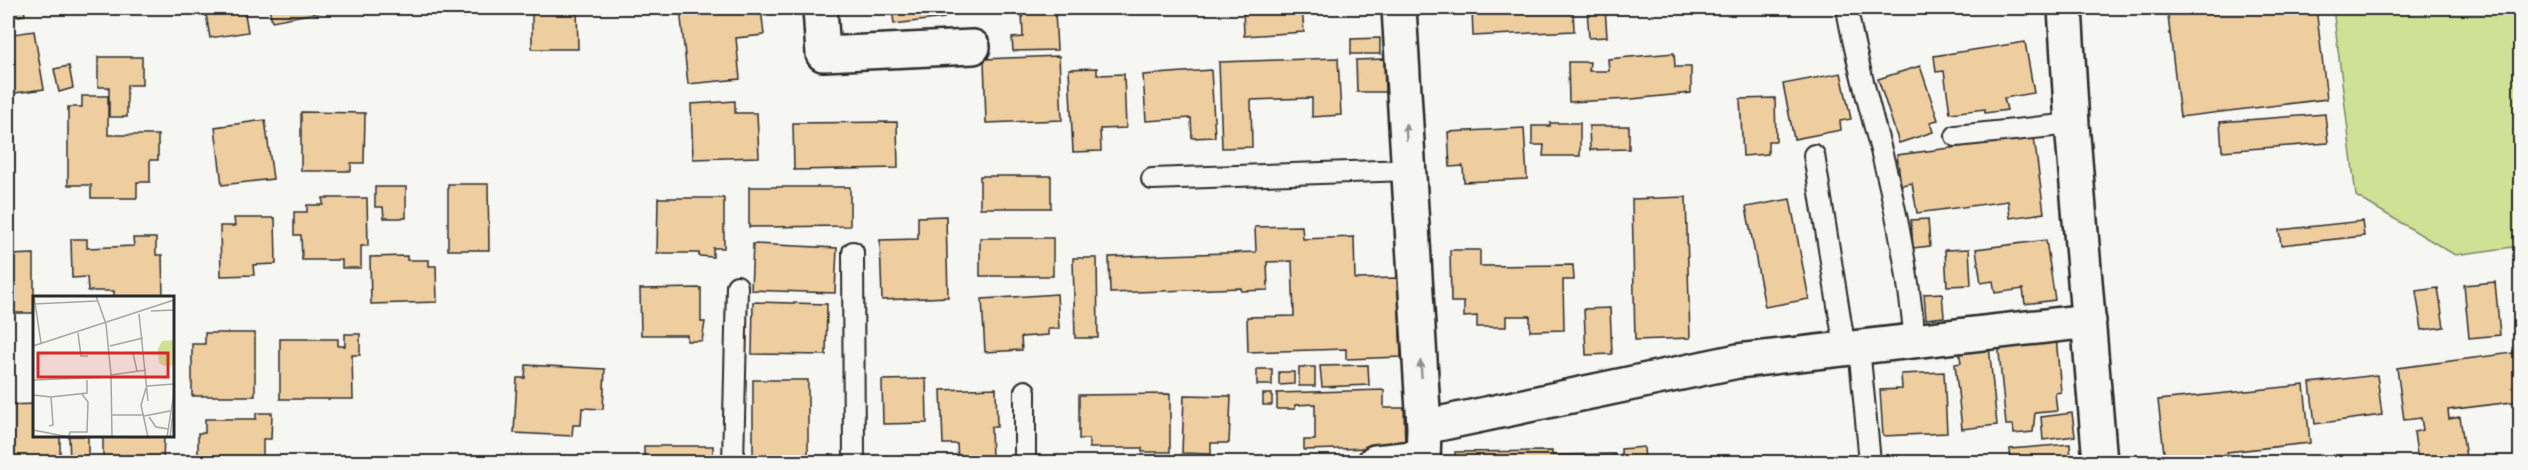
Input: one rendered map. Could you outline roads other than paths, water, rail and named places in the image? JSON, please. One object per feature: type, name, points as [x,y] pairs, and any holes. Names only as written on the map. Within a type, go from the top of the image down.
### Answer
[{"type":"street","points":[[820,8],[823,54],[973,47]]},
{"type":"street","points":[[1399,8],[1424,449]]},
{"type":"street","points":[[2065,8],[2072,124],[2100,462]]},
{"type":"street","points":[[1375,462],[1738,362],[2089,321]]},
{"type":"lane","points":[[1847,8],[1853,48],[1891,191],[1911,301],[1915,341]]},
{"type":"lane","points":[[1956,136],[2072,124]]},
{"type":"lane","points":[[1814,155],[1852,348],[1870,462]]},
{"type":"lane","points":[[1152,179],[1408,170]]},
{"type":"lane","points":[[853,252],[854,462]]},
{"type":"lane","points":[[733,462],[737,286]]},
{"type":"lane","points":[[1025,391],[1025,462]]}]
